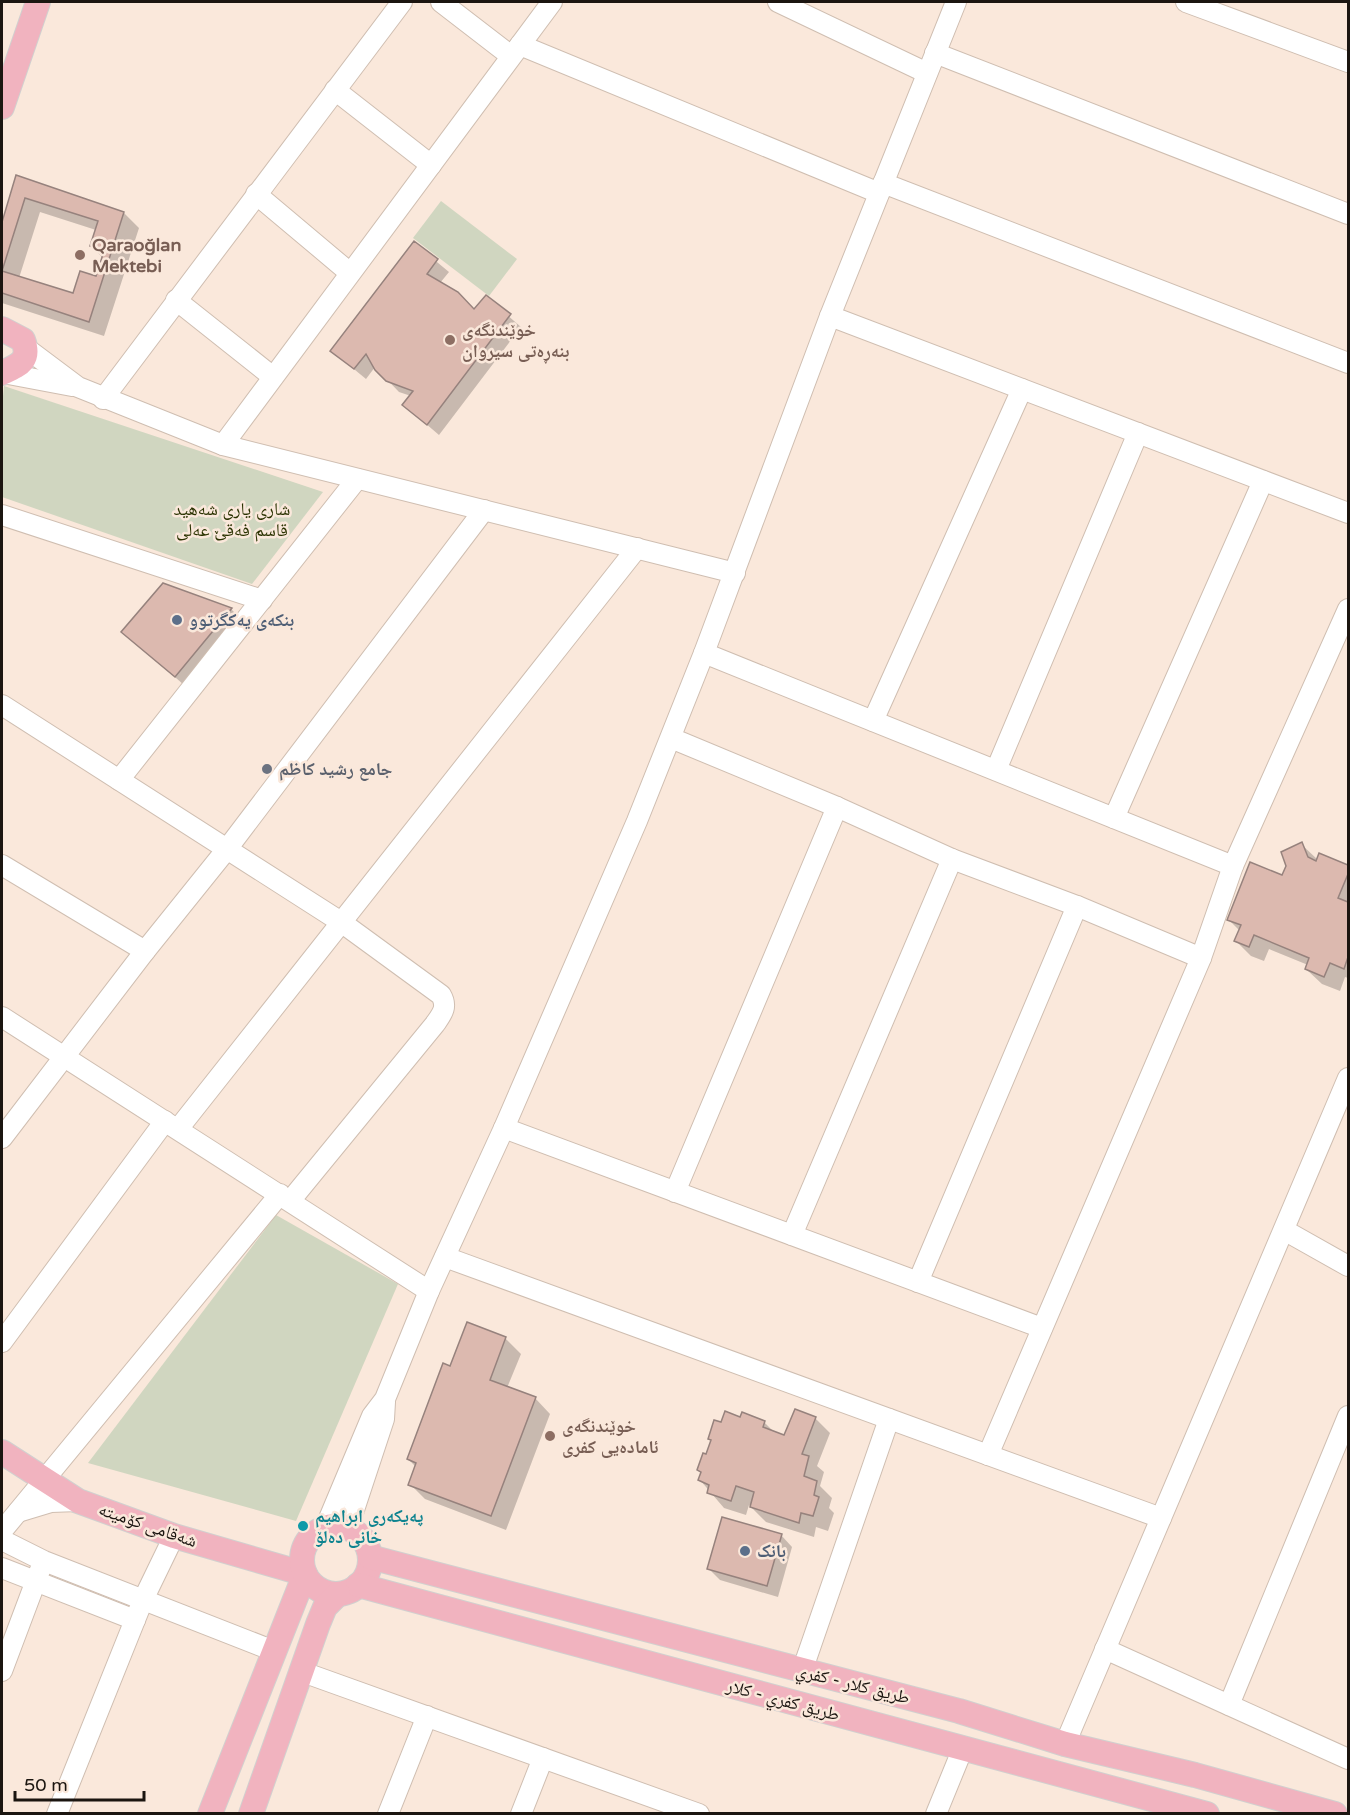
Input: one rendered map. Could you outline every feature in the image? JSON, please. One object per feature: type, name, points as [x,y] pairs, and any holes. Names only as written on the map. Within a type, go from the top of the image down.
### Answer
[{"type":"main road","points":[[2,107],[38,2]]},
{"type":"main road","points":[[2,329],[23,340],[26,348],[26,358],[19,366],[2,373]]},
{"type":"main road","name":"شەقامی کۆمیتە","points":[[2,1452],[78,1501],[174,1536],[305,1574]]},
{"type":"main road","points":[[210,1814],[305,1574],[302,1555],[305,1545],[317,1532],[336,1528],[363,1539],[370,1557],[365,1577],[348,1589],[321,1616],[251,1814]]},
{"type":"main road","name":"طريق كلار - كفري","points":[[370,1557],[959,1711],[1065,1744],[1195,1775],[1335,1814]]},
{"type":"main road","points":[[305,1574],[318,1589],[348,1589]]},
{"type":"main road","name":"طريق كفري - كلار","points":[[348,1589],[963,1748],[1207,1814]]},
{"type":"street","points":[[103,399],[402,2]]},
{"type":"street","points":[[441,2],[515,50],[1348,363]]},
{"type":"street","points":[[223,445],[552,2]]},
{"type":"street","points":[[778,2],[927,73]]},
{"type":"street","points":[[336,1528],[382,1425],[385,1400],[429,1291],[504,1128],[671,738],[830,316],[956,2]]},
{"type":"street","points":[[1186,2],[1348,62]]},
{"type":"street","points":[[935,53],[1348,213]]},
{"type":"street","points":[[334,90],[430,165]]},
{"type":"street","points":[[256,194],[350,273]]},
{"type":"street","points":[[176,300],[273,377]]},
{"type":"street","points":[[830,316],[1348,513]]},
{"type":"street","points":[[26,348],[78,387],[103,399],[223,445],[735,573]]},
{"type":"street","points":[[2,373],[78,387]]},
{"type":"street","points":[[873,721],[1022,389]]},
{"type":"street","points":[[996,770],[1138,433]]},
{"type":"street","points":[[119,780],[357,479]]},
{"type":"street","points":[[1114,818],[1263,481]]},
{"type":"street","points":[[2,1138],[63,1056],[227,849],[484,510]]},
{"type":"street","points":[[2,515],[262,600]]},
{"type":"street","points":[[2,1342],[171,1125],[341,922],[637,548]]},
{"type":"street","points":[[988,1455],[1201,958],[1233,866],[1348,609]]},
{"type":"street","points":[[704,653],[1233,866]]},
{"type":"street","points":[[2,705],[341,922],[441,995],[445,1002],[444,1011],[2,1531]]},
{"type":"street","points":[[671,738],[837,807],[952,859],[1077,906],[1201,958]]},
{"type":"street","points":[[675,1192],[837,807]]},
{"type":"street","points":[[792,1235],[952,859]]},
{"type":"street","points":[[2,865],[145,951]]},
{"type":"street","points":[[918,1282],[1077,906]]},
{"type":"street","points":[[2,1017],[429,1291]]},
{"type":"street","points":[[1065,1744],[1284,1230],[1341,1115],[1348,1078]]},
{"type":"street","points":[[504,1128],[1042,1328]]},
{"type":"street","points":[[1284,1230],[1348,1266]]},
{"type":"street","points":[[445,1257],[1161,1518]]},
{"type":"street","points":[[1229,1705],[1348,1416]]},
{"type":"street","points":[[802,1671],[889,1419]]},
{"type":"street","points":[[18,1512],[51,1502],[78,1501]]},
{"type":"street","points":[[57,1814],[143,1600],[174,1536]]},
{"type":"street","points":[[2,1540],[44,1561],[274,1651]]},
{"type":"street","points":[[2,1671],[44,1561]]},
{"type":"street","points":[[2,1568],[135,1620]]},
{"type":"street","points":[[1105,1649],[1348,1757]]},
{"type":"street","points":[[300,1671],[543,1758],[660,1807],[699,1814]]},
{"type":"street","points":[[388,1814],[427,1716]]},
{"type":"street","points":[[936,1814],[963,1748]]},
{"type":"street","points":[[521,1814],[543,1758]]},
{"type":"green space","points":[[441,201],[517,259],[489,296],[413,238]]},
{"type":"green space","name":"شاری یاری شەهید قاسم فەقێ عەلی","points":[[4,386],[323,492],[252,584],[2,497]]},
{"type":"green space","points":[[276,1215],[398,1284],[296,1521],[88,1463]]},
{"type":"building","points":[[16,175],[124,212],[89,322],[2,293],[2,271],[2,222]],"holes":[[[25,198],[98,221],[90,246],[104,251],[96,276],[80,271],[73,293],[2,271]]]},
{"type":"building","points":[[414,241],[438,259],[427,274],[458,292],[474,309],[486,295],[511,314],[427,425],[402,405],[413,391],[386,381],[375,370],[366,354],[354,369],[330,351]]},
{"type":"building","name":"بنکەی یەکگرتوو","points":[[163,583],[232,608],[175,677],[121,632]]},
{"type":"building","points":[[1302,842],[1308,857],[1316,861],[1319,853],[1348,865],[1348,874],[1338,898],[1348,902],[1348,957],[1344,969],[1330,963],[1324,977],[1305,969],[1309,958],[1254,935],[1249,947],[1234,941],[1241,925],[1227,920],[1250,862],[1282,875],[1286,866],[1281,852]]},
{"type":"building","points":[[467,1322],[506,1337],[490,1380],[536,1397],[491,1516],[408,1485],[416,1463],[407,1459],[443,1363],[450,1366]]},
{"type":"building","points":[[795,1409],[816,1417],[802,1454],[809,1456],[804,1476],[817,1481],[814,1495],[819,1497],[813,1516],[801,1513],[799,1523],[750,1507],[754,1492],[736,1486],[731,1501],[707,1493],[709,1485],[698,1480],[701,1472],[697,1470],[711,1440],[708,1439],[714,1420],[721,1422],[725,1411],[740,1417],[742,1412],[765,1421],[763,1427],[784,1435]]},
{"type":"building","name":"بانک","points":[[722,1517],[782,1534],[767,1586],[707,1569]]},
{"type":"place","name":"Qaraoğlan Mektebi","points":[[80,255]]},
{"type":"place","name":"خوێندنگەی بنەڕەتی سیروان","points":[[450,340]]},
{"type":"place","name":"بنکەی یەکگرتوو","points":[[177,620]]},
{"type":"place","name":"جامع رشيد كاظم","points":[[267,769]]},
{"type":"place","name":"خوێندنگەی ئامادەیی کفری","points":[[550,1436]]},
{"type":"place","name":"پەیکەری ابراهیم خانی دەلۆ","points":[[303,1526]]},
{"type":"place","name":"بانک","points":[[745,1551]]}]
